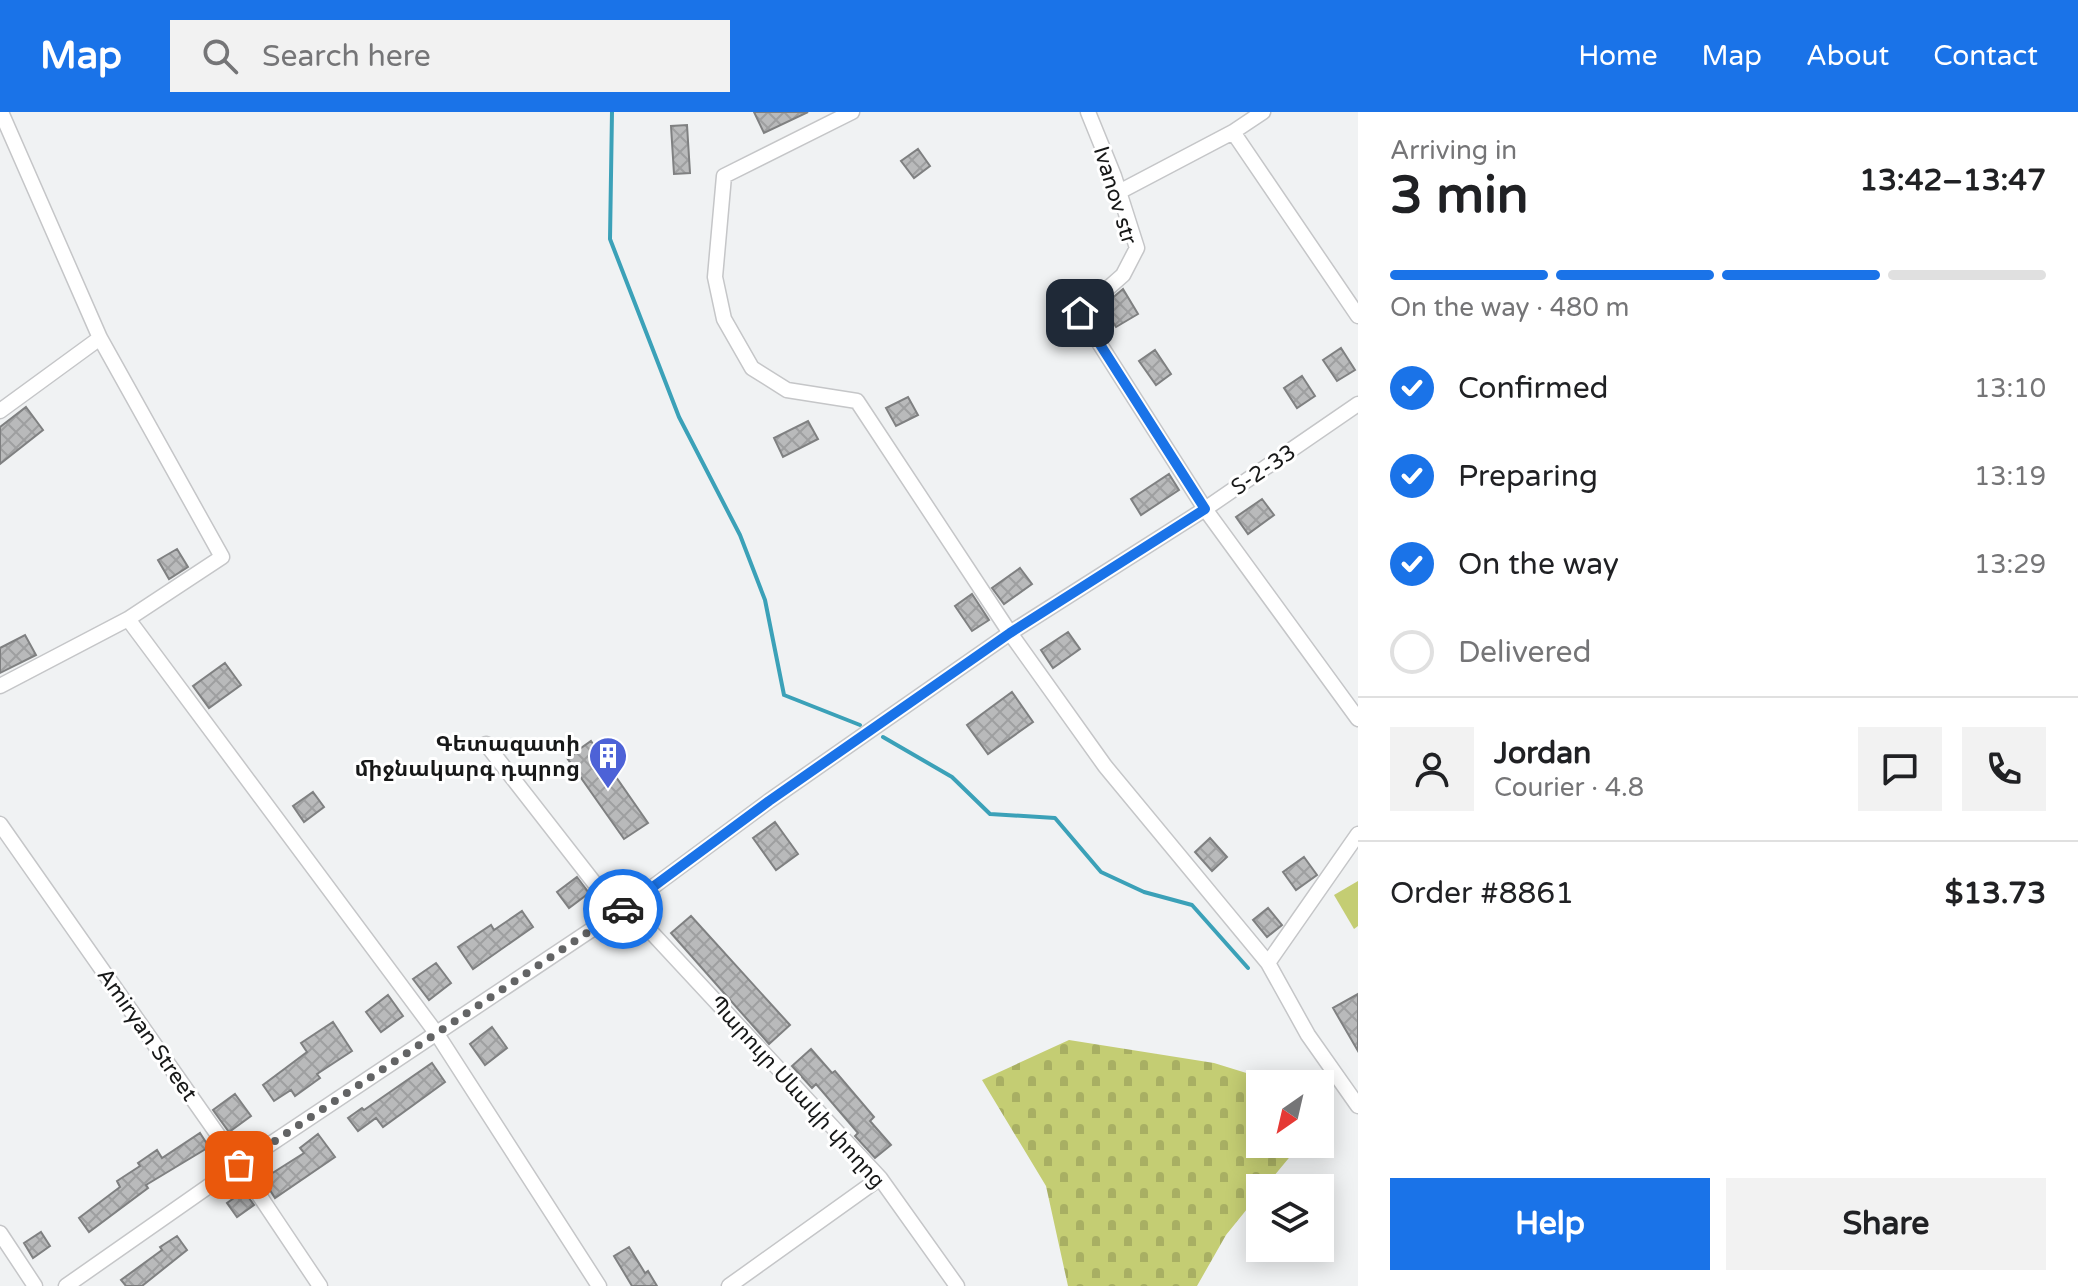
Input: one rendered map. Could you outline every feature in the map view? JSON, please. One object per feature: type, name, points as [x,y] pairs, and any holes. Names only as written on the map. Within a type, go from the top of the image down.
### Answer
[{"type":"street","points":[[0,686],[128,619],[222,557],[100,338],[1,112]]},
{"type":"street","points":[[852,112],[724,176],[715,277],[724,319],[752,368],[787,390],[857,401],[1010,633],[1105,766],[1268,963],[1308,1035],[1358,1106]]},
{"type":"street","name":"Ivanov str","points":[[1088,112],[1137,248],[1123,275],[1080,313],[1205,509]]},
{"type":"street","points":[[1119,192],[1233,132],[1263,112]]},
{"type":"street","points":[[1233,132],[1358,316]]},
{"type":"street","points":[[0,411],[100,338]]},
{"type":"street","name":"Տ-2-33","points":[[66,1286],[239,1165],[622,909],[769,801],[1010,633],[1205,509],[1358,404]]},
{"type":"street","points":[[1205,509],[1358,719]]},
{"type":"street","points":[[128,619],[437,1034],[599,1286]]},
{"type":"street","name":"Պարույր Սևակի փողոց","points":[[486,744],[622,909],[880,1178],[957,1286]]},
{"type":"street","name":"Amiryan Street","points":[[0,824],[320,1286]]},
{"type":"street","points":[[1268,963],[1358,834]]},
{"type":"street","points":[[729,1286],[880,1178]]},
{"type":"street","points":[[0,1233],[35,1286]]},
{"type":"green space","points":[[1358,881],[1358,926],[1354,929],[1334,895]]},
{"type":"green space","points":[[1069,1040],[1214,1063],[1246,1073],[1246,1158],[1289,1158],[1276,1174],[1246,1174],[1246,1210],[1226,1235],[1197,1286],[1068,1286],[1046,1186],[982,1080]]},
{"type":"building","points":[[754,112],[808,112],[764,133]]},
{"type":"building","points":[[687,125],[690,173],[674,174],[671,126]]},
{"type":"building","points":[[918,149],[930,166],[914,178],[901,161]]},
{"type":"building","points":[[1123,289],[1138,314],[1116,327],[1103,306]]},
{"type":"building","points":[[1065,316],[1076,334],[1061,343],[1050,326]]},
{"type":"building","points":[[1341,348],[1355,370],[1337,381],[1323,360]]},
{"type":"building","points":[[1155,350],[1171,374],[1156,385],[1139,361]]},
{"type":"building","points":[[1302,376],[1315,396],[1297,408],[1284,388]]},
{"type":"building","points":[[908,397],[918,415],[896,426],[886,408]]},
{"type":"building","points":[[26,407],[43,430],[0,464],[0,427]]},
{"type":"building","points":[[808,421],[818,439],[783,457],[774,438]]},
{"type":"building","points":[[1169,474],[1179,490],[1141,515],[1131,499]]},
{"type":"building","points":[[1262,499],[1274,515],[1248,534],[1236,517]]},
{"type":"building","points":[[177,549],[188,567],[169,579],[158,560]]},
{"type":"building","points":[[1020,568],[1032,584],[1004,604],[992,588]]},
{"type":"building","points":[[972,594],[989,620],[972,631],[955,606]]},
{"type":"building","points":[[1068,632],[1080,649],[1053,668],[1041,650]]},
{"type":"building","points":[[25,635],[36,655],[0,673],[0,648]]},
{"type":"building","points":[[225,663],[241,685],[209,708],[193,686]]},
{"type":"building","points":[[1012,692],[1033,722],[988,754],[967,725]]},
{"type":"building","name":"Գետազատի միջնակարգ դպրոց","points":[[591,741],[648,823],[624,839],[567,758]]},
{"type":"building","points":[[313,792],[324,807],[304,822],[293,806]]},
{"type":"building","points":[[775,822],[798,854],[776,870],[753,838]]},
{"type":"building","points":[[1210,838],[1227,857],[1212,871],[1195,852]]},
{"type":"building","points":[[1304,857],[1317,875],[1296,890],[1283,872]]},
{"type":"building","points":[[577,877],[589,893],[569,908],[557,892]]},
{"type":"building","points":[[1268,908],[1282,925],[1267,937],[1253,920]]},
{"type":"building","points":[[522,911],[533,927],[473,969],[458,947],[491,925],[494,930]]},
{"type":"building","points":[[691,916],[790,1025],[769,1044],[671,933]]},
{"type":"building","points":[[436,963],[451,983],[429,1000],[413,979]]},
{"type":"building","points":[[1358,994],[1358,1051],[1333,1008]]},
{"type":"building","points":[[388,995],[403,1016],[381,1032],[366,1012]]},
{"type":"building","points":[[333,1022],[352,1051],[317,1074],[320,1078],[295,1096],[291,1090],[274,1101],[263,1085],[307,1052],[301,1043]]},
{"type":"building","points":[[492,1027],[507,1048],[485,1065],[470,1044]]},
{"type":"building","points":[[811,1049],[832,1073],[835,1071],[874,1117],[870,1121],[891,1145],[875,1158],[816,1084],[812,1088],[792,1066]]},
{"type":"building","points":[[432,1063],[445,1082],[383,1127],[376,1118],[358,1131],[348,1118]]},
{"type":"building","points":[[235,1094],[251,1116],[229,1132],[213,1110]]},
{"type":"building","points":[[200,1133],[209,1147],[146,1185],[148,1188],[89,1232],[79,1218],[120,1187],[117,1181],[157,1150],[162,1158]]},
{"type":"building","points":[[318,1134],[335,1157],[275,1198],[263,1179],[304,1153],[300,1148]]},
{"type":"building","points":[[244,1191],[254,1205],[237,1217],[227,1203]]},
{"type":"building","points":[[41,1232],[50,1246],[33,1258],[24,1243]]},
{"type":"building","points":[[177,1236],[187,1250],[142,1286],[126,1286],[121,1280]]},
{"type":"building","points":[[629,1247],[657,1286],[632,1286],[614,1256]]},
{"type":"waterway","points":[[612,112],[610,239],[679,417],[740,535],[765,600],[784,695],[860,725]]},
{"type":"waterway","points":[[883,737],[952,777],[990,814],[1055,818],[1101,872],[1144,892],[1192,905],[1248,968]]},
{"type":"way so far","points":[[239,1165],[623,909]]},
{"type":"place","name":"Գետազատի միջնակարգ դպրոց","points":[[608,790]]},
{"type":"route","points":[[623,909],[769,801],[1010,633],[1205,509],[1080,313]]}]
